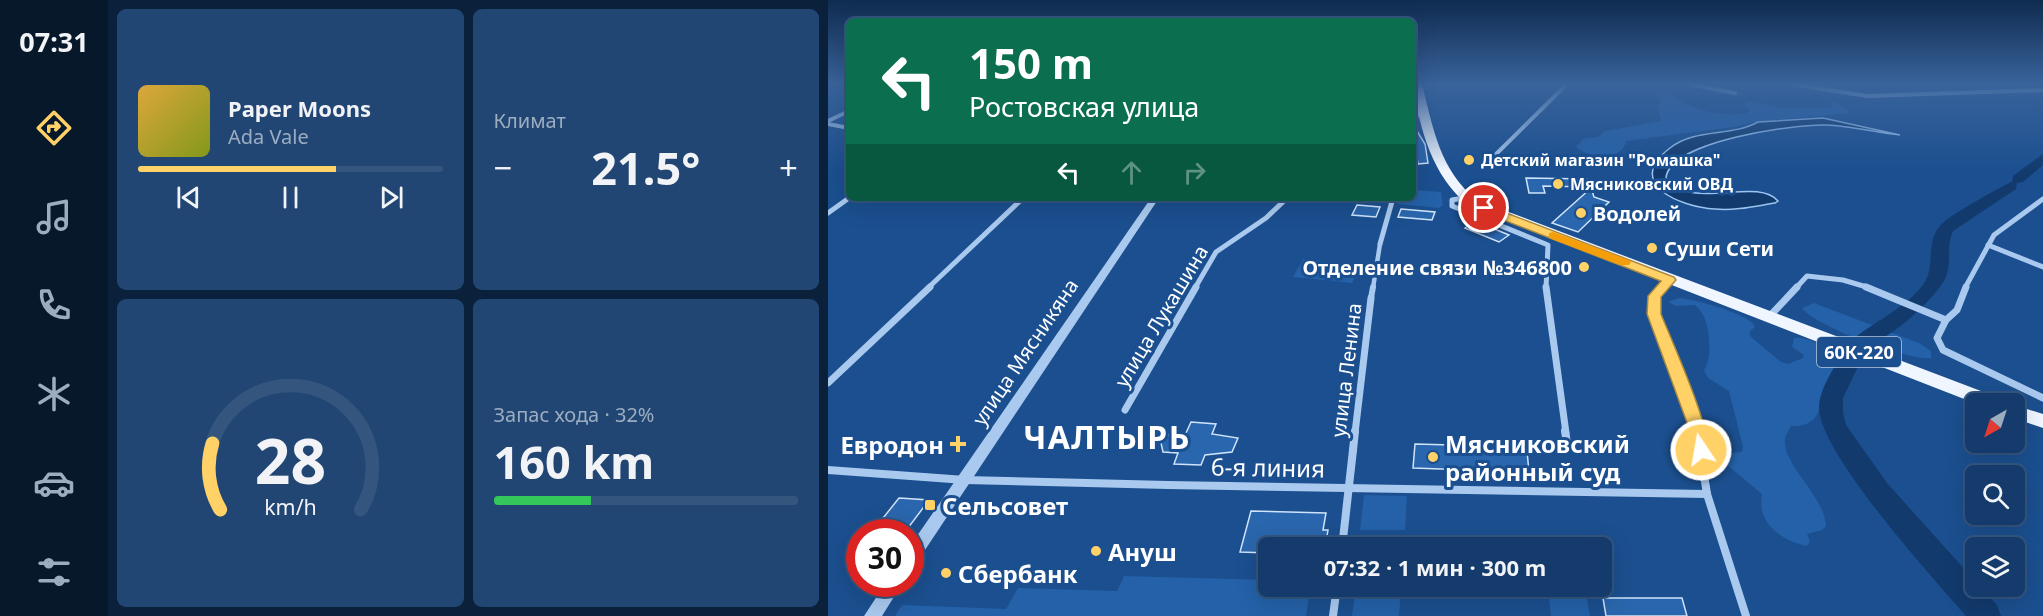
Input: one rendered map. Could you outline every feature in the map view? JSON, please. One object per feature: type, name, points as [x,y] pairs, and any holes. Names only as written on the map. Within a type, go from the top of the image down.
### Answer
[{"type":"main road","name":"60К-220","points":[[1419,115],[1449,183],[1464,198],[1499,215],[1967,393]]},
{"type":"main road","points":[[2025,415],[2043,422]]},
{"type":"street","points":[[828,123],[846,113]]},
{"type":"street","points":[[1485,165],[1538,113]]},
{"type":"street","points":[[828,123],[846,127]]},
{"type":"street","points":[[1464,198],[1452,200],[1452,206],[1548,245],[1546,292],[1567,443]]},
{"type":"street","points":[[2043,199],[2000,229],[1988,244],[1971,275],[1958,310],[1946,320],[1937,338],[1943,350],[1973,368],[2043,399]]},
{"type":"street","points":[[828,213],[846,200]]},
{"type":"street","points":[[828,383],[1020,201]]},
{"type":"street","name":"улица Мясникяна","points":[[924,539],[1153,201]]},
{"type":"street","name":"улица Лукашина","points":[[1125,410],[1216,252],[1266,218],[1284,201]]},
{"type":"street","name":"улица Ленина","points":[[1343,537],[1371,298],[1380,244],[1393,201]]},
{"type":"street","points":[[1988,244],[2043,267]]},
{"type":"street","points":[[1768,317],[1807,276],[1843,279],[1884,293],[1946,320]]},
{"type":"street","points":[[1670,280],[1655,296],[1654,314],[1697,428],[1707,494],[1746,616]]},
{"type":"street","name":"6-я линия","points":[[828,470],[964,480],[1707,494]]},
{"type":"street","points":[[872,616],[885,597]]},
{"type":"street","points":[[1333,616],[1336,597]]},
{"type":"shaded area","points":[[1659,113],[1850,113],[1754,122],[1733,127],[1626,141],[1618,152],[1604,156],[1589,154],[1576,147],[1583,139],[1598,137],[1605,131],[1661,121]]},
{"type":"shaded area","points":[[1823,118],[1900,135],[1826,125],[1763,132],[1736,137],[1688,154],[1672,165],[1666,178],[1677,188],[1691,192],[1707,194],[1755,192],[1768,194],[1778,201],[1775,203],[1730,209],[1701,207],[1673,198],[1655,183],[1652,172],[1657,161],[1670,148],[1690,138],[1736,130],[1758,122]]},
{"type":"shaded area","points":[[1416,190],[1441,192],[1443,205],[1439,208],[1398,204],[1399,201],[1416,201]]},
{"type":"shaded area","points":[[1303,259],[1360,265],[1352,283],[1293,277]]},
{"type":"shaded area","points":[[1679,298],[1709,304],[1744,317],[1755,327],[1750,331],[1750,336],[1781,362],[1788,364],[1803,358],[1804,355],[1792,347],[1794,338],[1811,340],[1834,355],[1836,366],[1826,385],[1818,414],[1804,425],[1791,426],[1785,437],[1790,459],[1824,514],[1826,526],[1822,530],[1807,534],[1810,541],[1807,546],[1788,540],[1772,529],[1763,513],[1762,494],[1726,464],[1726,457],[1731,453],[1742,452],[1743,447],[1729,391],[1708,378],[1704,370],[1709,355],[1709,335],[1704,317],[1694,305],[1676,306],[1668,302]]},
{"type":"shaded area","points":[[1814,303],[1919,343],[1931,351],[1931,358],[1884,349],[1843,333],[1811,316],[1802,308]]},
{"type":"shaded area","points":[[1364,495],[1407,496],[1405,530],[1360,530]]},
{"type":"shaded area","points":[[1124,576],[1258,580],[1258,597],[1309,597],[1306,616],[895,616],[902,605],[1006,609],[1018,588],[1117,591]]},
{"type":"shaded area","points":[[1355,597],[1400,597],[1399,616],[1352,616]]},
{"type":"shaded area","points":[[1549,598],[1587,599],[1590,616],[1551,616]]},
{"type":"building","points":[[1416,131],[1425,144],[1428,163],[1418,164]]},
{"type":"building","name":"Мясниковский ОВД","points":[[1526,178],[1588,179],[1590,187],[1543,186],[1545,193],[1529,193]]},
{"type":"building","name":"Водолей","points":[[1591,188],[1594,197],[1609,202],[1578,232],[1552,223]]},
{"type":"building","points":[[1357,205],[1380,207],[1376,217],[1352,215]]},
{"type":"building","points":[[1401,209],[1435,212],[1432,220],[1398,217]]},
{"type":"building","points":[[1475,221],[1509,235],[1499,242],[1465,228]]},
{"type":"building","points":[[1191,422],[1216,424],[1212,434],[1238,438],[1232,452],[1205,455],[1201,465],[1174,464],[1178,453],[1163,452],[1161,443],[1171,432],[1186,433]]},
{"type":"building","points":[[1415,444],[1452,445],[1452,450],[1527,451],[1529,472],[1413,468]]},
{"type":"building","points":[[899,498],[929,500],[915,519],[882,519]]},
{"type":"building","points":[[1251,511],[1326,513],[1323,530],[1328,530],[1327,537],[1258,537],[1258,553],[1240,552]]},
{"type":"building","points":[[1603,598],[1682,598],[1687,616],[1606,616]]},
{"type":"waterway","points":[[2018,179],[2043,158]]},
{"type":"waterway","points":[[1864,341],[1916,303],[1933,284],[1938,274],[1942,239],[1946,229],[1959,218],[1980,208],[2011,186]]},
{"type":"waterway","points":[[1851,358],[1836,384],[1832,398],[1832,417],[1837,430],[1862,469],[1895,513],[1986,616]]},
{"type":"slow traffic","points":[[1553,235],[1625,262]]},
{"type":"place","name":"Детский магазин \"Ромашка\"","points":[[1469,160]]},
{"type":"place","name":"Мясниковский ОВД","points":[[1558,184]]},
{"type":"place","name":"Водолей","points":[[1581,213]]},
{"type":"place","name":"Суши Сети","points":[[1652,248]]},
{"type":"place","name":"Отделение связи №346800","points":[[1584,267]]},
{"type":"place","name":"Евродон","points":[[958,444]]},
{"type":"place","name":"Мясниковский районный суд","points":[[1433,457]]},
{"type":"place","name":"Сельсовет","points":[[930,505]]},
{"type":"place","name":"Ануш","points":[[1096,551]]},
{"type":"place","name":"Сбербанк","points":[[946,573]]},
{"type":"district","name":"ЧАЛТЫРЬ","points":[[1107,436]]},
{"type":"route","points":[[1484,208],[1670,280],[1655,296],[1654,314],[1697,428],[1701,450]]}]
